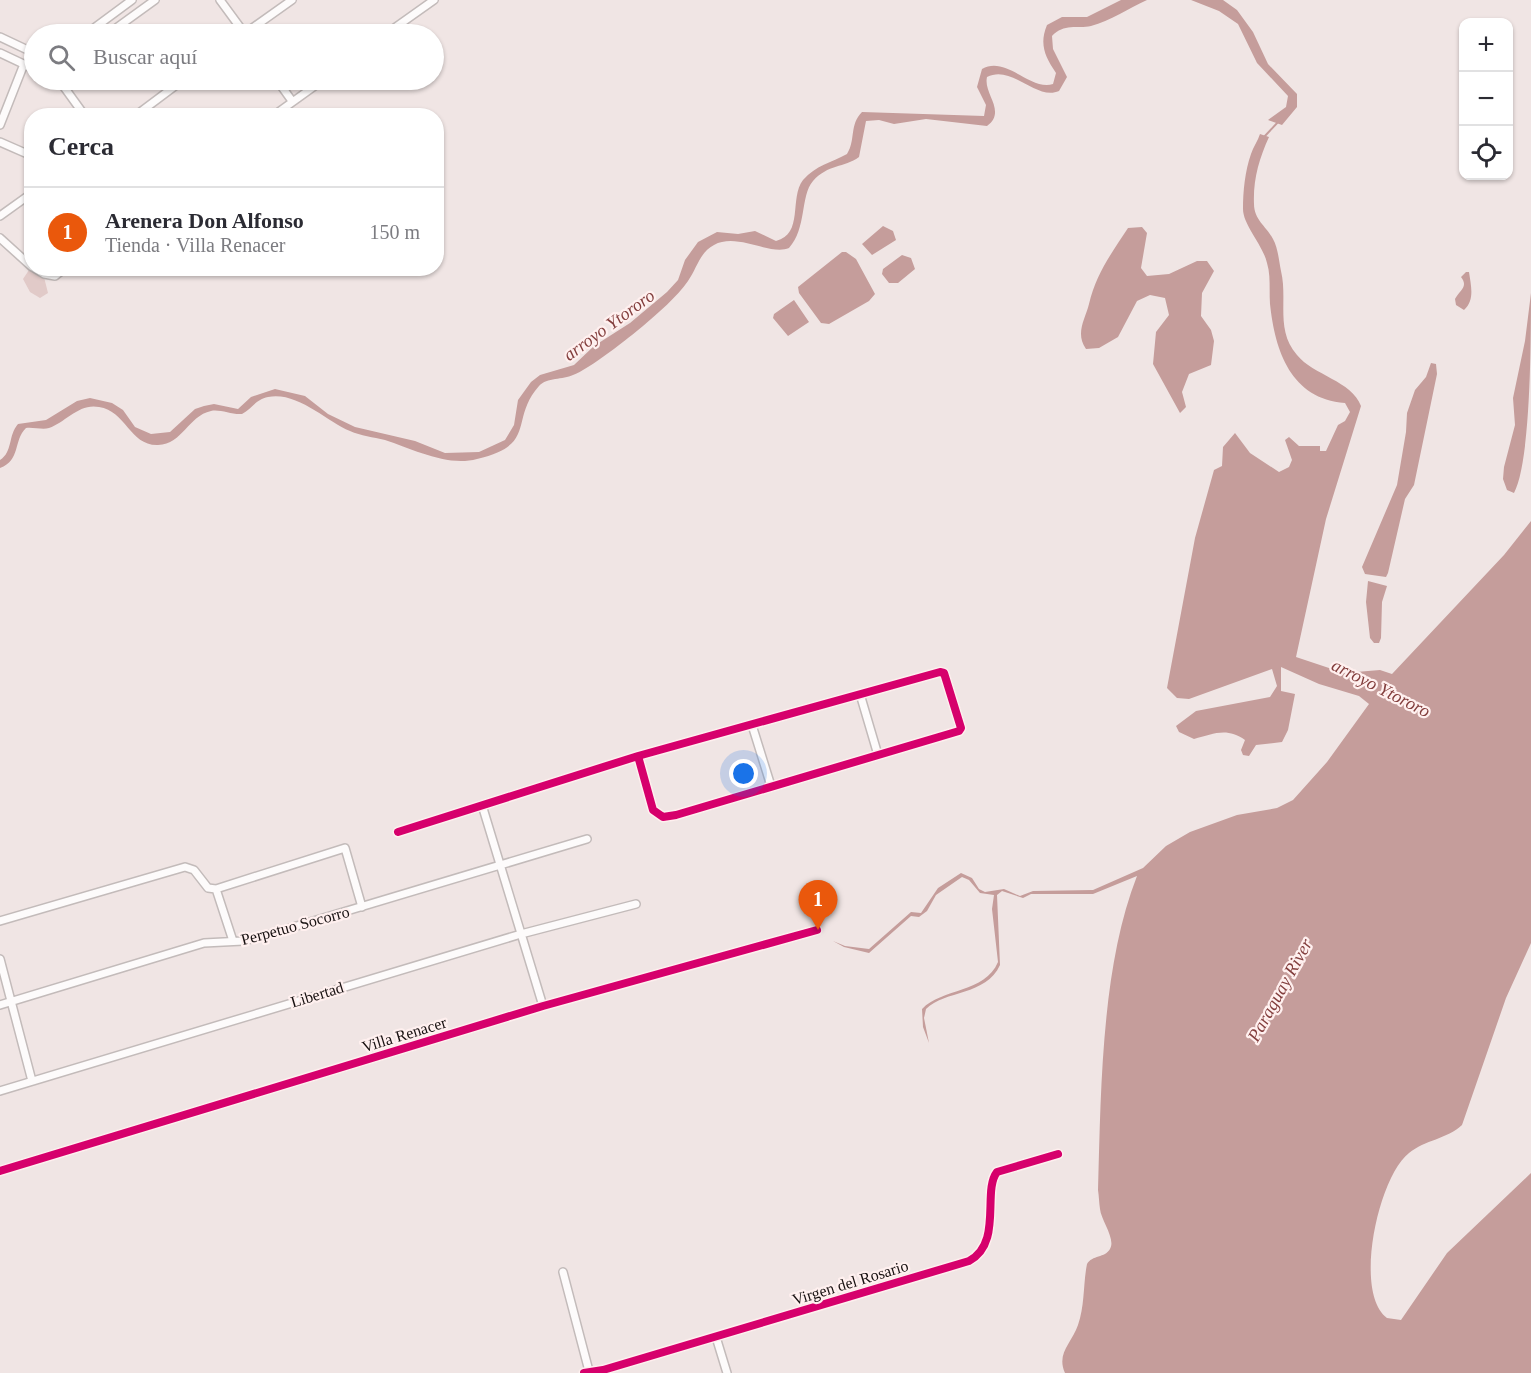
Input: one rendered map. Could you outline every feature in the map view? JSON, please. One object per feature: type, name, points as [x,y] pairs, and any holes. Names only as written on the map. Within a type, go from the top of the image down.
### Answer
[{"type":"street","points":[[100,24],[132,0]]},
{"type":"street","points":[[122,24],[155,0]]},
{"type":"street","points":[[220,0],[238,24]]},
{"type":"street","points":[[259,24],[292,0]]},
{"type":"street","points":[[400,24],[434,0]]},
{"type":"street","points":[[0,37],[24,48]]},
{"type":"street","points":[[0,53],[24,64],[0,125]]},
{"type":"street","points":[[66,90],[79,108]]},
{"type":"street","points":[[146,108],[170,90]]},
{"type":"street","points":[[284,90],[292,101]]},
{"type":"street","points":[[283,108],[308,90]]},
{"type":"street","points":[[0,142],[24,152]]},
{"type":"street","points":[[0,216],[24,198]]},
{"type":"street","points":[[0,238],[24,260]]},
{"type":"street","points":[[398,832],[638,756],[942,672],[961,728],[959,731],[663,817],[653,810],[638,756]]},
{"type":"street","points":[[860,694],[878,755]]},
{"type":"street","points":[[752,725],[771,786]]},
{"type":"street","points":[[482,805],[543,1006]]},
{"type":"street","name":"Perpetuo Socorro","points":[[0,1005],[204,943],[260,938],[587,839]]},
{"type":"street","points":[[0,921],[185,867],[194,870],[208,888],[216,889],[345,848],[362,907]]},
{"type":"street","points":[[216,889],[233,941]]},
{"type":"street","name":"Libertad","points":[[0,1091],[521,934],[636,904]]},
{"type":"street","name":"Villa Renacer","points":[[0,1171],[543,1006],[817,930]]},
{"type":"street","points":[[0,959],[32,1082]]},
{"type":"street","name":"Virgen del Rosario","points":[[587,1372],[603,1371],[969,1261],[981,1251],[988,1232],[992,1209],[991,1190],[997,1172],[1058,1154]]},
{"type":"street","points":[[563,1272],[587,1372]]},
{"type":"street","points":[[716,1337],[727,1373]]},
{"type":"shaded area","points":[[25,276],[60,276],[55,279],[44,277],[48,293],[40,298],[30,292],[23,279]]},
{"type":"water","points":[[1121,0],[1147,0],[1098,24],[1061,29],[1052,36],[1053,49],[1067,77],[1059,91],[1050,93],[1042,91],[1006,75],[996,74],[987,77],[995,114],[987,126],[926,119],[894,124],[879,120],[866,121],[859,157],[824,172],[809,187],[799,231],[789,248],[772,249],[733,241],[723,242],[709,248],[678,293],[637,331],[580,372],[542,383],[530,398],[516,439],[496,453],[466,461],[430,456],[385,440],[354,433],[300,402],[279,396],[260,400],[242,414],[211,411],[203,414],[174,440],[158,445],[141,440],[108,410],[99,407],[85,408],[49,428],[26,428],[11,460],[0,468],[0,460],[7,453],[18,424],[46,420],[77,401],[90,398],[112,403],[123,410],[135,427],[151,434],[170,432],[195,409],[214,404],[238,409],[251,397],[275,389],[305,396],[328,414],[355,427],[415,441],[445,453],[479,452],[505,440],[514,425],[518,400],[531,382],[540,375],[574,365],[594,346],[630,323],[667,292],[678,280],[685,260],[698,242],[717,232],[738,234],[755,231],[776,241],[785,237],[793,223],[797,196],[803,180],[818,168],[847,154],[855,122],[862,112],[984,116],[986,105],[977,87],[982,69],[1000,66],[1036,83],[1053,84],[1056,73],[1046,56],[1043,44],[1047,25],[1062,17],[1087,17]]},
{"type":"water","points":[[1191,0],[1223,0],[1237,10],[1253,32],[1268,64],[1297,94],[1297,107],[1282,125],[1268,120],[1286,107],[1288,96],[1257,63],[1238,24],[1219,11]]},
{"type":"water","name":"Paraguay River","points":[[1260,134],[1269,137],[1256,178],[1255,210],[1277,250],[1283,282],[1283,314],[1286,335],[1290,345],[1304,362],[1349,390],[1361,406],[1326,519],[1296,657],[1344,673],[1380,670],[1392,674],[1504,555],[1531,521],[1531,943],[1506,998],[1462,1125],[1415,1149],[1398,1166],[1379,1209],[1371,1261],[1372,1285],[1377,1305],[1387,1318],[1401,1320],[1447,1253],[1531,1173],[1531,1373],[1065,1373],[1062,1360],[1080,1317],[1087,1264],[1092,1259],[1108,1252],[1111,1245],[1110,1235],[1101,1213],[1098,1190],[1102,1071],[1116,950],[1137,876],[1093,894],[1031,894],[1023,898],[1002,891],[997,895],[1000,965],[994,975],[975,988],[944,998],[926,1009],[924,1018],[929,1043],[923,1027],[922,1009],[940,997],[974,985],[992,972],[998,962],[992,909],[994,895],[980,893],[969,880],[962,877],[936,895],[927,911],[919,917],[911,916],[869,953],[844,947],[833,941],[845,946],[869,949],[911,912],[921,913],[938,888],[961,873],[972,878],[979,889],[985,892],[1004,889],[1020,896],[1033,891],[1093,890],[1143,868],[1166,846],[1190,832],[1237,815],[1277,808],[1293,800],[1327,762],[1369,704],[1359,696],[1319,684],[1281,667],[1281,691],[1295,694],[1288,730],[1282,742],[1256,745],[1249,756],[1243,755],[1241,750],[1245,740],[1238,736],[1220,733],[1194,739],[1179,732],[1176,726],[1196,711],[1270,697],[1277,686],[1272,669],[1189,699],[1177,698],[1167,688],[1195,538],[1214,470],[1222,466],[1223,447],[1235,433],[1250,453],[1279,472],[1289,467],[1292,460],[1285,440],[1289,437],[1299,446],[1320,446],[1320,451],[1326,451],[1338,425],[1345,421],[1350,412],[1345,403],[1326,400],[1299,382],[1289,370],[1276,339],[1272,322],[1267,263],[1262,249],[1246,222],[1243,209],[1247,167]]},
{"type":"water","points":[[883,226],[893,231],[896,240],[872,255],[862,244]]},
{"type":"water","points":[[1142,227],[1147,233],[1141,268],[1147,276],[1169,274],[1197,261],[1207,261],[1214,271],[1202,293],[1201,316],[1211,330],[1214,341],[1211,365],[1189,374],[1182,392],[1186,407],[1180,413],[1153,364],[1156,332],[1169,315],[1165,298],[1150,295],[1137,301],[1118,337],[1099,348],[1086,349],[1081,337],[1092,293],[1105,264],[1128,228]]},
{"type":"water","points":[[842,252],[856,259],[875,294],[869,301],[829,324],[821,323],[799,293],[798,287]]},
{"type":"water","points":[[902,255],[911,258],[915,269],[898,283],[889,283],[882,274],[883,269]]},
{"type":"water","points":[[1469,272],[1471,293],[1470,302],[1464,310],[1456,305],[1455,299],[1464,286],[1461,277]]},
{"type":"water","points":[[1531,293],[1527,428],[1520,477],[1514,493],[1507,490],[1503,479],[1504,467],[1515,425],[1513,398],[1525,341]]},
{"type":"water","points":[[794,300],[809,322],[788,336],[773,318],[774,314]]},
{"type":"water","points":[[1431,363],[1436,364],[1437,374],[1414,485],[1405,499],[1388,573],[1386,577],[1365,574],[1362,567],[1397,485],[1407,413],[1415,390],[1426,377]]},
{"type":"water","points":[[1368,581],[1387,586],[1382,602],[1379,643],[1374,643],[1370,638],[1366,602]]},
{"type":"waterway","name":"arroyo Ytororo","points":[[1264,137],[1279,121]]},
{"type":"cycle path","points":[[398,832],[638,756],[940,672],[944,673],[961,728],[959,731],[663,817],[653,810],[638,756]]},
{"type":"cycle path","points":[[0,1171],[543,1006],[817,930]]},
{"type":"cycle path","points":[[584,1373],[603,1370],[969,1261],[979,1253],[986,1242],[989,1230],[991,1191],[997,1172],[1058,1154]]},
{"type":"place","name":"Arenera Don Alfonso","points":[[818,930]]}]
